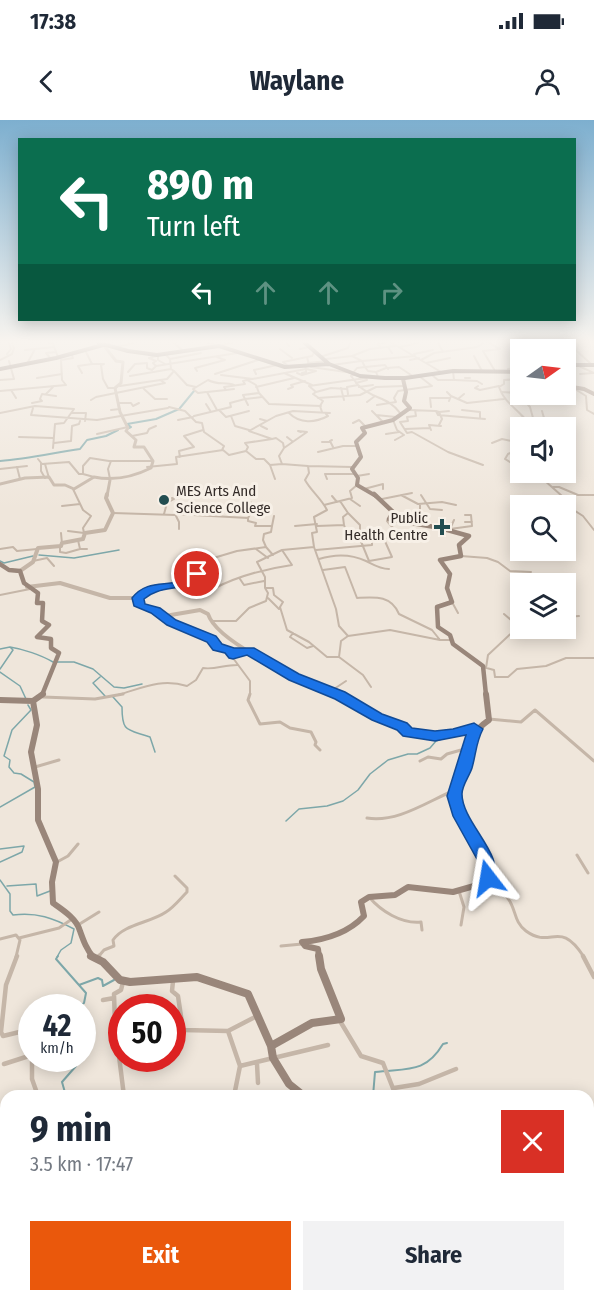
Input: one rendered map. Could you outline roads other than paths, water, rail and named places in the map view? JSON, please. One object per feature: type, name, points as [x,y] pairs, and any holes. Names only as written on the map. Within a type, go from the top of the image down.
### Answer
[{"type":"main road","points":[[302,944],[318,941],[333,933],[343,932],[361,920],[364,916],[362,900],[369,897],[395,895],[410,886],[451,893],[478,885],[488,878],[489,874],[486,860],[461,816],[455,798],[455,790],[465,767],[468,748],[476,729],[489,719],[484,668],[476,659],[453,644],[450,635],[438,627],[436,608],[452,602],[447,588],[450,574],[440,560],[461,556],[459,545],[468,536],[450,529],[389,519],[393,512],[382,499],[357,485],[352,466],[361,457],[356,440],[365,433],[361,428],[412,410],[404,401]]},
{"type":"main road","points":[[0,564],[9,570],[20,571],[29,588],[38,593],[37,603],[43,604],[42,621],[49,625],[37,637],[51,639],[51,648],[60,652],[52,672],[44,682],[41,697],[33,701],[0,700]]},
{"type":"main road","points":[[33,701],[37,718],[31,747],[38,789],[39,825],[56,862],[52,882],[54,903],[68,922],[77,926],[82,933],[82,942],[96,959],[104,962],[123,982],[197,977],[239,990],[250,996],[271,1046],[273,1059],[290,1084],[297,1090]]},
{"type":"main road","points":[[271,1046],[312,1023],[340,1021],[321,969],[318,949],[302,944]]},
{"type":"street","points":[[118,398],[122,417],[128,427],[126,431],[136,440],[134,447],[137,452]]},
{"type":"street","points":[[154,398],[167,399]]},
{"type":"street","points":[[212,398],[218,410],[225,416],[231,417],[249,411]]},
{"type":"street","points":[[178,420],[231,407],[231,403],[253,398]]},
{"type":"street","points":[[265,398],[268,404],[320,404]]},
{"type":"street","points":[[318,398],[323,401],[320,404],[322,412]]},
{"type":"street","points":[[367,402],[371,398]]},
{"type":"street","points":[[381,398],[392,402]]},
{"type":"street","points":[[394,398],[396,402]]},
{"type":"street","points":[[430,398],[431,406]]},
{"type":"street","points":[[451,398],[467,403],[504,399],[525,417]]},
{"type":"street","points":[[522,398],[530,407],[533,417]]},
{"type":"street","points":[[587,398],[587,410],[594,414]]},
{"type":"street","points":[[2,412],[34,405],[43,400],[32,399]]},
{"type":"street","points":[[158,408],[161,402],[159,399]]},
{"type":"street","points":[[245,399],[248,405]]},
{"type":"street","points":[[377,405],[404,401]]},
{"type":"street","points":[[392,402],[398,432]]},
{"type":"street","points":[[119,403],[131,403],[134,406],[139,403]]},
{"type":"street","points":[[206,404],[211,412]]},
{"type":"street","points":[[34,405],[74,409],[64,423],[55,424],[53,448]]},
{"type":"street","points":[[34,405],[31,415],[80,421],[122,417],[158,408],[184,410],[194,417],[196,422],[202,423],[203,430],[224,446],[222,450]]},
{"type":"street","points":[[111,410],[120,409]]},
{"type":"street","points":[[249,430],[293,410],[330,413]]},
{"type":"street","points":[[412,410],[485,419]]},
{"type":"street","points":[[412,410],[416,416],[406,417],[408,421],[400,422],[405,430],[413,432],[448,452],[483,465]]},
{"type":"street","points":[[462,410],[480,412],[480,418]]},
{"type":"street","points":[[372,411],[383,422]]},
{"type":"street","points":[[438,413],[449,411]]},
{"type":"street","points":[[542,411],[544,417]]},
{"type":"street","points":[[305,412],[309,421]]},
{"type":"street","points":[[71,413],[86,413],[85,421]]},
{"type":"street","points":[[282,464],[279,456],[284,448],[307,433],[301,431],[296,420],[289,413]]},
{"type":"street","points":[[298,424],[327,417],[325,413]]},
{"type":"street","points":[[386,434],[405,430],[431,429],[429,424],[440,425],[442,421],[438,413]]},
{"type":"street","points":[[376,415],[396,417]]},
{"type":"street","points":[[231,417],[235,426],[280,441],[284,448]]},
{"type":"street","points":[[260,419],[267,421]]},
{"type":"street","points":[[353,423],[358,420],[365,426]]},
{"type":"street","points":[[54,443],[71,441],[72,426],[79,424],[80,421]]},
{"type":"street","points":[[131,436],[147,433],[149,429],[156,426]]},
{"type":"street","points":[[261,426],[267,429]]},
{"type":"street","points":[[97,434],[106,429],[115,430],[128,427]]},
{"type":"street","points":[[191,449],[194,446],[184,436],[203,430]]},
{"type":"street","points":[[395,440],[404,435],[398,432]]},
{"type":"street","points":[[19,437],[53,438]]},
{"type":"street","points":[[287,437],[292,441]]},
{"type":"street","points":[[246,451],[248,447],[245,442],[269,438]]},
{"type":"street","points":[[492,443],[502,439],[510,441]]},
{"type":"street","points":[[326,440],[330,441],[333,447]]},
{"type":"street","points":[[322,442],[330,441]]},
{"type":"street","points":[[318,452],[333,447],[356,446]]},
{"type":"street","points":[[38,459],[45,464],[69,462],[78,474],[110,480],[141,473],[152,466],[153,460],[144,447],[134,447]]},
{"type":"street","points":[[191,449],[196,455]]},
{"type":"street","points":[[180,457],[179,451],[191,449]]},
{"type":"street","points":[[147,467],[177,464],[176,458],[222,450],[229,455],[246,451]]},
{"type":"street","points":[[246,451],[256,459],[264,459],[270,465],[275,479]]},
{"type":"street","points":[[498,455],[506,457],[510,454]]},
{"type":"street","points":[[506,457],[510,463]]},
{"type":"street","points":[[83,474],[83,466],[88,458],[111,461],[153,460]]},
{"type":"street","points":[[111,461],[108,469],[110,480],[106,498],[113,513]]},
{"type":"street","points":[[0,549],[13,547],[17,551],[37,549],[83,538],[83,528],[91,516],[80,504],[73,489],[65,485],[54,485],[47,478],[41,471],[41,462]]},
{"type":"street","points":[[45,464],[47,478]]},
{"type":"street","points":[[270,465],[352,466]]},
{"type":"street","points":[[0,469],[5,466],[27,466]]},
{"type":"street","points":[[308,466],[309,473],[305,480],[310,489],[320,497],[327,510],[314,517],[317,525],[317,532],[312,533],[315,549],[336,609],[339,626],[348,636]]},
{"type":"street","points":[[17,467],[23,480]]},
{"type":"street","points":[[327,479],[325,474],[369,474]]},
{"type":"street","points":[[73,489],[94,477]]},
{"type":"street","points":[[0,484],[47,478]]},
{"type":"street","points":[[11,487],[12,481]]},
{"type":"street","points":[[548,483],[561,495]]},
{"type":"street","points":[[364,489],[384,484],[383,489]]},
{"type":"street","points":[[323,505],[350,499],[353,497],[350,491],[357,485]]},
{"type":"street","points":[[551,486],[578,495],[594,495]]},
{"type":"street","points":[[382,499],[412,493]]},
{"type":"street","points":[[401,495],[420,504],[442,502],[456,505]]},
{"type":"street","points":[[421,495],[430,509],[442,510]]},
{"type":"street","points":[[332,496],[360,525],[360,539],[367,561]]},
{"type":"street","points":[[247,497],[238,508],[252,511],[248,518]]},
{"type":"street","points":[[164,514],[167,503],[174,499],[172,498]]},
{"type":"street","points":[[350,499],[360,506]]},
{"type":"street","points":[[244,500],[257,505]]},
{"type":"street","points":[[62,506],[80,504]]},
{"type":"street","points":[[415,525],[420,517],[420,504]]},
{"type":"street","points":[[576,511],[594,530]]},
{"type":"street","points":[[113,513],[142,516],[164,514],[248,518],[248,521],[256,523],[255,526],[272,526]]},
{"type":"street","points":[[68,531],[84,533],[104,531],[113,513]]},
{"type":"street","points":[[348,513],[343,517],[348,536]]},
{"type":"street","points":[[175,515],[179,522],[179,530]]},
{"type":"street","points":[[454,520],[450,529],[467,529],[472,526],[471,515],[465,515]]},
{"type":"street","points":[[273,555],[263,540],[264,534],[271,532],[274,516]]},
{"type":"street","points":[[367,561],[392,557],[384,539],[397,533],[392,531],[393,528],[387,521],[389,519]]},
{"type":"street","points":[[465,522],[472,522]]},
{"type":"street","points":[[295,526],[344,525]]},
{"type":"street","points":[[61,533],[60,552],[87,549]]},
{"type":"street","points":[[78,540],[80,549]]},
{"type":"street","points":[[371,687],[363,675],[339,657],[327,657],[287,630],[281,610],[268,598],[263,571],[257,562],[267,559],[282,549],[363,546],[372,545],[372,540]]},
{"type":"street","points":[[0,595],[43,584],[66,584],[119,599],[138,598],[149,590],[187,583],[192,580],[193,576],[203,573],[199,566],[200,562],[237,551],[266,547]]},
{"type":"street","points":[[20,571],[27,568],[38,555],[37,549]]},
{"type":"street","points":[[256,549],[267,559],[271,568]]},
{"type":"street","points":[[214,591],[213,589],[230,580],[240,579],[271,568],[292,565],[282,549]]},
{"type":"street","points":[[319,559],[336,554],[367,561],[381,569],[389,569]]},
{"type":"street","points":[[461,556],[494,559],[510,571],[531,572]]},
{"type":"street","points":[[33,561],[47,558],[54,566]]},
{"type":"street","points":[[322,570],[345,567],[357,598],[380,596],[388,599],[394,603],[399,614],[432,630],[440,640]]},
{"type":"street","points":[[240,579],[244,585],[264,581]]},
{"type":"street","points":[[265,588],[273,588],[274,595],[283,602],[281,610]]},
{"type":"street","points":[[138,598],[140,606],[155,610],[171,623],[212,639],[218,647],[233,655],[237,665],[252,683],[252,693],[248,700],[260,724],[280,722],[290,728],[311,732],[316,742],[315,746],[320,750]]},
{"type":"street","points":[[210,621],[236,621],[249,608],[256,607],[268,598]]},
{"type":"street","points":[[452,602],[458,613]]},
{"type":"street","points":[[165,616],[200,610],[208,614],[210,621],[246,649],[294,677],[330,692],[383,720],[402,726],[412,734],[435,736],[454,734],[474,727],[476,729]]},
{"type":"street","points":[[504,614],[510,619]]},
{"type":"street","points":[[339,657],[341,641],[348,636],[387,630],[411,632],[440,640],[452,640]]},
{"type":"street","points":[[293,633],[290,637],[292,640],[307,648],[313,646]]},
{"type":"street","points":[[510,634],[488,655],[484,668],[494,670],[495,677],[504,678],[514,674],[517,669],[546,666],[563,658],[594,658]]},
{"type":"street","points":[[233,655],[246,649]]},
{"type":"street","points":[[41,697],[60,696],[65,699],[91,697],[96,700],[146,688],[161,680],[187,686],[196,680],[202,668],[212,670],[222,665],[237,665]]},
{"type":"street","points":[[330,692],[346,681]]},
{"type":"street","points":[[489,719],[520,722],[536,710],[594,761]]},
{"type":"street","points":[[420,761],[428,757],[441,759],[447,754],[468,748]]},
{"type":"street","points":[[34,767],[59,760]]},
{"type":"street","points":[[367,818],[381,820],[395,816],[455,790]]},
{"type":"street","points":[[56,862],[68,856],[78,844]]},
{"type":"street","points":[[577,855],[588,873]]},
{"type":"street","points":[[489,874],[510,899],[513,916],[524,929],[546,939],[556,935],[564,936],[579,948],[594,977]]},
{"type":"street","points":[[96,959],[104,950],[114,946],[113,940],[119,931],[161,915],[188,892],[175,876]]},
{"type":"street","points":[[459,891],[464,907],[461,925]]},
{"type":"street","points":[[369,897],[379,909],[386,909],[401,921],[409,924],[421,921],[422,930]]},
{"type":"street","points":[[77,926],[99,912]]},
{"type":"street","points":[[0,939],[16,935],[20,938],[68,922]]},
{"type":"street","points":[[18,1033],[3,1036],[1,1032],[6,985],[18,953],[20,938]]},
{"type":"street","points":[[281,946],[302,944]]},
{"type":"street","points":[[173,978],[172,991],[178,996],[183,1030],[228,1031],[258,1015]]},
{"type":"street","points":[[114,994],[121,990],[123,982]]},
{"type":"street","points":[[103,1000],[108,999]]},
{"type":"street","points":[[340,1021],[360,1056],[383,1063],[394,1088],[419,1084],[456,1068]]},
{"type":"street","points":[[228,1031],[240,1066],[235,1090]]},
{"type":"street","points":[[240,1066],[257,1064],[328,1045]]},
{"type":"street","points":[[4,1064],[18,1060]]},
{"type":"street","points":[[257,1064],[258,1083]]},
{"type":"street","points":[[32,1072],[36,1090]]},
{"type":"street","points":[[122,1072],[123,1090]]},
{"type":"waterway","points":[[180,408],[188,398]]},
{"type":"waterway","points":[[129,428],[131,427],[127,424],[156,419],[179,409]]},
{"type":"waterway","points":[[0,461],[80,449],[87,440],[106,436],[118,430]]},
{"type":"waterway","points":[[39,555],[74,558],[119,550]]},
{"type":"waterway","points":[[0,561],[4,563],[33,556]]},
{"type":"waterway","points":[[0,649],[10,647]]},
{"type":"waterway","points":[[0,669],[13,650],[10,647]]},
{"type":"waterway","points":[[10,647],[53,662]]},
{"type":"waterway","points":[[57,662],[74,662],[93,669],[114,687],[124,688],[142,684]]},
{"type":"waterway","points":[[0,672],[20,686],[26,699]]},
{"type":"waterway","points":[[100,677],[93,683],[105,696]]},
{"type":"waterway","points":[[113,697],[122,707],[123,722],[127,729],[150,737],[155,752]]},
{"type":"waterway","points":[[0,807],[35,787],[34,782],[21,774],[14,773],[9,767],[10,760],[4,756],[12,730],[31,710],[28,705]]},
{"type":"waterway","points":[[286,821],[299,809],[327,806],[343,801],[358,790],[370,774],[388,760],[408,754],[417,754],[430,748],[436,741],[450,736]]},
{"type":"waterway","points":[[0,849],[24,846],[22,852],[0,862]]},
{"type":"waterway","points":[[0,880],[10,894],[10,911],[13,915],[30,914],[45,917],[74,929],[71,943],[61,950],[57,957]]},
{"type":"waterway","points":[[7,886],[36,884],[37,896],[50,891]]},
{"type":"waterway","points":[[58,956],[56,959],[86,994]]},
{"type":"waterway","points":[[79,985],[98,978],[102,980],[103,986],[114,980]]},
{"type":"waterway","points":[[374,1090],[375,1072],[422,1065],[436,1054],[443,1044],[447,1043]]},
{"type":"waterway","points":[[64,1090],[62,1082],[71,1072]]},
{"type":"place","name":"MES Arts And Science College","points":[[164,500]]},
{"type":"place","name":"Public Health Centre","points":[[442,527]]}]
